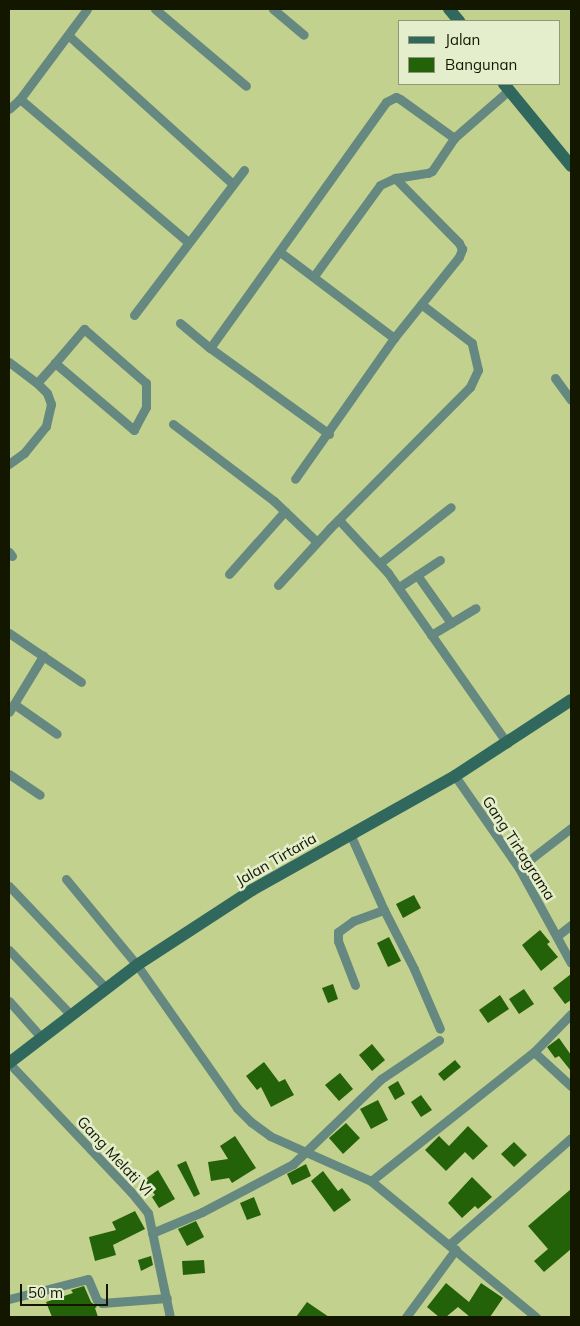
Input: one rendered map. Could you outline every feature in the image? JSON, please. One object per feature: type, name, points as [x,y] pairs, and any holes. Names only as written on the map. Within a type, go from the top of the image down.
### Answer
[{"type":"street","points":[[9,109],[20,99],[87,9]]},
{"type":"street","points":[[154,9],[246,86]]},
{"type":"street","points":[[273,9],[304,35]]},
{"type":"street","points":[[449,9],[458,20]]},
{"type":"street","points":[[68,35],[233,184]]},
{"type":"street","points":[[314,276],[380,185],[394,178],[428,173],[435,167],[454,138],[506,87],[571,166]]},
{"type":"street","points":[[210,348],[386,102],[391,98],[400,99],[454,138]]},
{"type":"street","points":[[20,99],[188,242]]},
{"type":"street","points":[[134,315],[244,170]]},
{"type":"street","points":[[295,479],[329,434],[394,338],[459,256],[462,249],[459,243],[394,178]]},
{"type":"street","points":[[280,252],[394,338]]},
{"type":"street","points":[[278,585],[317,542],[470,387],[478,370],[472,343],[422,304]]},
{"type":"street","points":[[180,323],[210,348],[329,434]]},
{"type":"street","points":[[37,383],[84,329],[146,383],[148,390],[146,407],[134,430],[55,363]]},
{"type":"street","points":[[9,362],[37,383],[47,393],[51,404],[46,426],[24,453],[9,464]]},
{"type":"street","points":[[555,378],[571,400]]},
{"type":"street","points":[[173,424],[285,511],[317,542]]},
{"type":"street","points":[[380,563],[451,507]]},
{"type":"street","points":[[229,574],[285,511]]},
{"type":"street","points":[[339,520],[380,563],[507,744]]},
{"type":"street","points":[[398,587],[440,560]]},
{"type":"street","points":[[417,575],[451,623]]},
{"type":"street","points":[[431,635],[476,608]]},
{"type":"street","points":[[9,633],[81,682]]},
{"type":"street","points":[[43,656],[11,708],[57,734]]},
{"type":"street","name":"Jalan Tirtaria","points":[[9,1063],[105,987],[252,890],[455,776],[507,744],[571,700]]},
{"type":"street","points":[[9,774],[40,796]]},
{"type":"street","name":"Gang Tirtagrama","points":[[455,776],[519,868],[571,963]]},
{"type":"street","points":[[519,868],[571,828]]},
{"type":"street","points":[[351,836],[384,910],[414,969],[440,1029]]},
{"type":"street","points":[[66,879],[137,965],[238,1108],[251,1122],[270,1136],[371,1181],[453,1246],[536,1317]]},
{"type":"street","points":[[9,886],[105,987]]},
{"type":"street","points":[[355,985],[338,941],[338,932],[353,921],[384,910]]},
{"type":"street","points":[[557,936],[571,925]]},
{"type":"street","points":[[9,950],[70,1014]]},
{"type":"street","points":[[9,1001],[41,1037]]},
{"type":"street","points":[[371,1181],[534,1052],[571,1014]]},
{"type":"street","points":[[152,1233],[202,1212],[292,1164],[381,1079],[438,1040]]},
{"type":"street","points":[[534,1052],[571,1086]]},
{"type":"street","name":"Gang Melati VI","points":[[9,1063],[142,1203],[148,1213],[170,1317]]},
{"type":"street","points":[[406,1317],[453,1246],[571,1138]]},
{"type":"street","points":[[9,1299],[88,1279],[97,1300],[102,1303],[167,1298]]},
{"type":"building","points":[[414,895],[421,908],[403,918],[396,904]]},
{"type":"building","points":[[540,930],[550,942],[547,944],[558,957],[541,971],[522,945]]},
{"type":"building","points":[[389,937],[401,961],[388,967],[377,943]]},
{"type":"building","points":[[571,974],[571,1000],[565,1004],[553,988]]},
{"type":"building","points":[[333,984],[338,999],[328,1003],[322,988]]},
{"type":"building","points":[[524,989],[534,1004],[519,1014],[509,999]]},
{"type":"building","points":[[500,995],[509,1009],[488,1023],[479,1010]]},
{"type":"building","points":[[559,1038],[571,1055],[571,1071],[559,1056],[555,1058],[547,1047]]},
{"type":"building","points":[[372,1044],[385,1060],[372,1071],[359,1055]]},
{"type":"building","points":[[455,1060],[461,1067],[444,1081],[438,1074]]},
{"type":"building","points":[[264,1062],[279,1082],[285,1079],[294,1095],[271,1107],[261,1087],[257,1090],[246,1076]]},
{"type":"building","points":[[340,1073],[353,1089],[339,1101],[325,1085]]},
{"type":"building","points":[[398,1081],[405,1094],[395,1100],[388,1087]]},
{"type":"building","points":[[421,1095],[432,1110],[421,1117],[411,1102]]},
{"type":"building","points":[[378,1100],[388,1120],[371,1129],[360,1109]]},
{"type":"building","points":[[346,1123],[360,1138],[343,1154],[329,1138]]},
{"type":"building","points":[[468,1126],[488,1146],[473,1160],[465,1152],[446,1171],[425,1150],[439,1136],[449,1146]]},
{"type":"building","points":[[235,1136],[256,1168],[232,1183],[229,1178],[211,1181],[208,1162],[228,1159],[220,1146]]},
{"type":"building","points":[[514,1142],[527,1155],[514,1167],[501,1154]]},
{"type":"building","points":[[186,1161],[200,1194],[194,1197],[177,1165]]},
{"type":"building","points":[[306,1164],[311,1176],[292,1185],[287,1174]]},
{"type":"building","points":[[158,1170],[175,1199],[159,1208],[152,1197],[155,1195],[144,1180]]},
{"type":"building","points":[[323,1171],[338,1191],[342,1188],[351,1200],[334,1212],[311,1181]]},
{"type":"building","points":[[472,1177],[492,1197],[478,1209],[475,1206],[462,1218],[448,1203]]},
{"type":"building","points":[[571,1189],[571,1249],[544,1272],[534,1261],[548,1249],[528,1226]]},
{"type":"building","points":[[254,1197],[261,1215],[247,1220],[240,1203]]},
{"type":"building","points":[[135,1211],[145,1229],[113,1245],[116,1255],[95,1261],[89,1237],[116,1230],[112,1222]]},
{"type":"building","points":[[196,1221],[204,1237],[187,1246],[178,1229]]},
{"type":"building","points":[[151,1256],[153,1265],[141,1271],[138,1260]]},
{"type":"building","points":[[204,1260],[205,1273],[183,1275],[182,1261]]},
{"type":"building","points":[[446,1283],[469,1302],[481,1283],[503,1298],[490,1317],[470,1317],[458,1307],[446,1317],[439,1317],[427,1307]]},
{"type":"building","points":[[84,1286],[91,1302],[97,1307],[95,1308],[98,1317],[52,1317],[46,1302],[73,1293],[71,1290]]},
{"type":"building","points":[[307,1302],[329,1317],[296,1317]]}]
